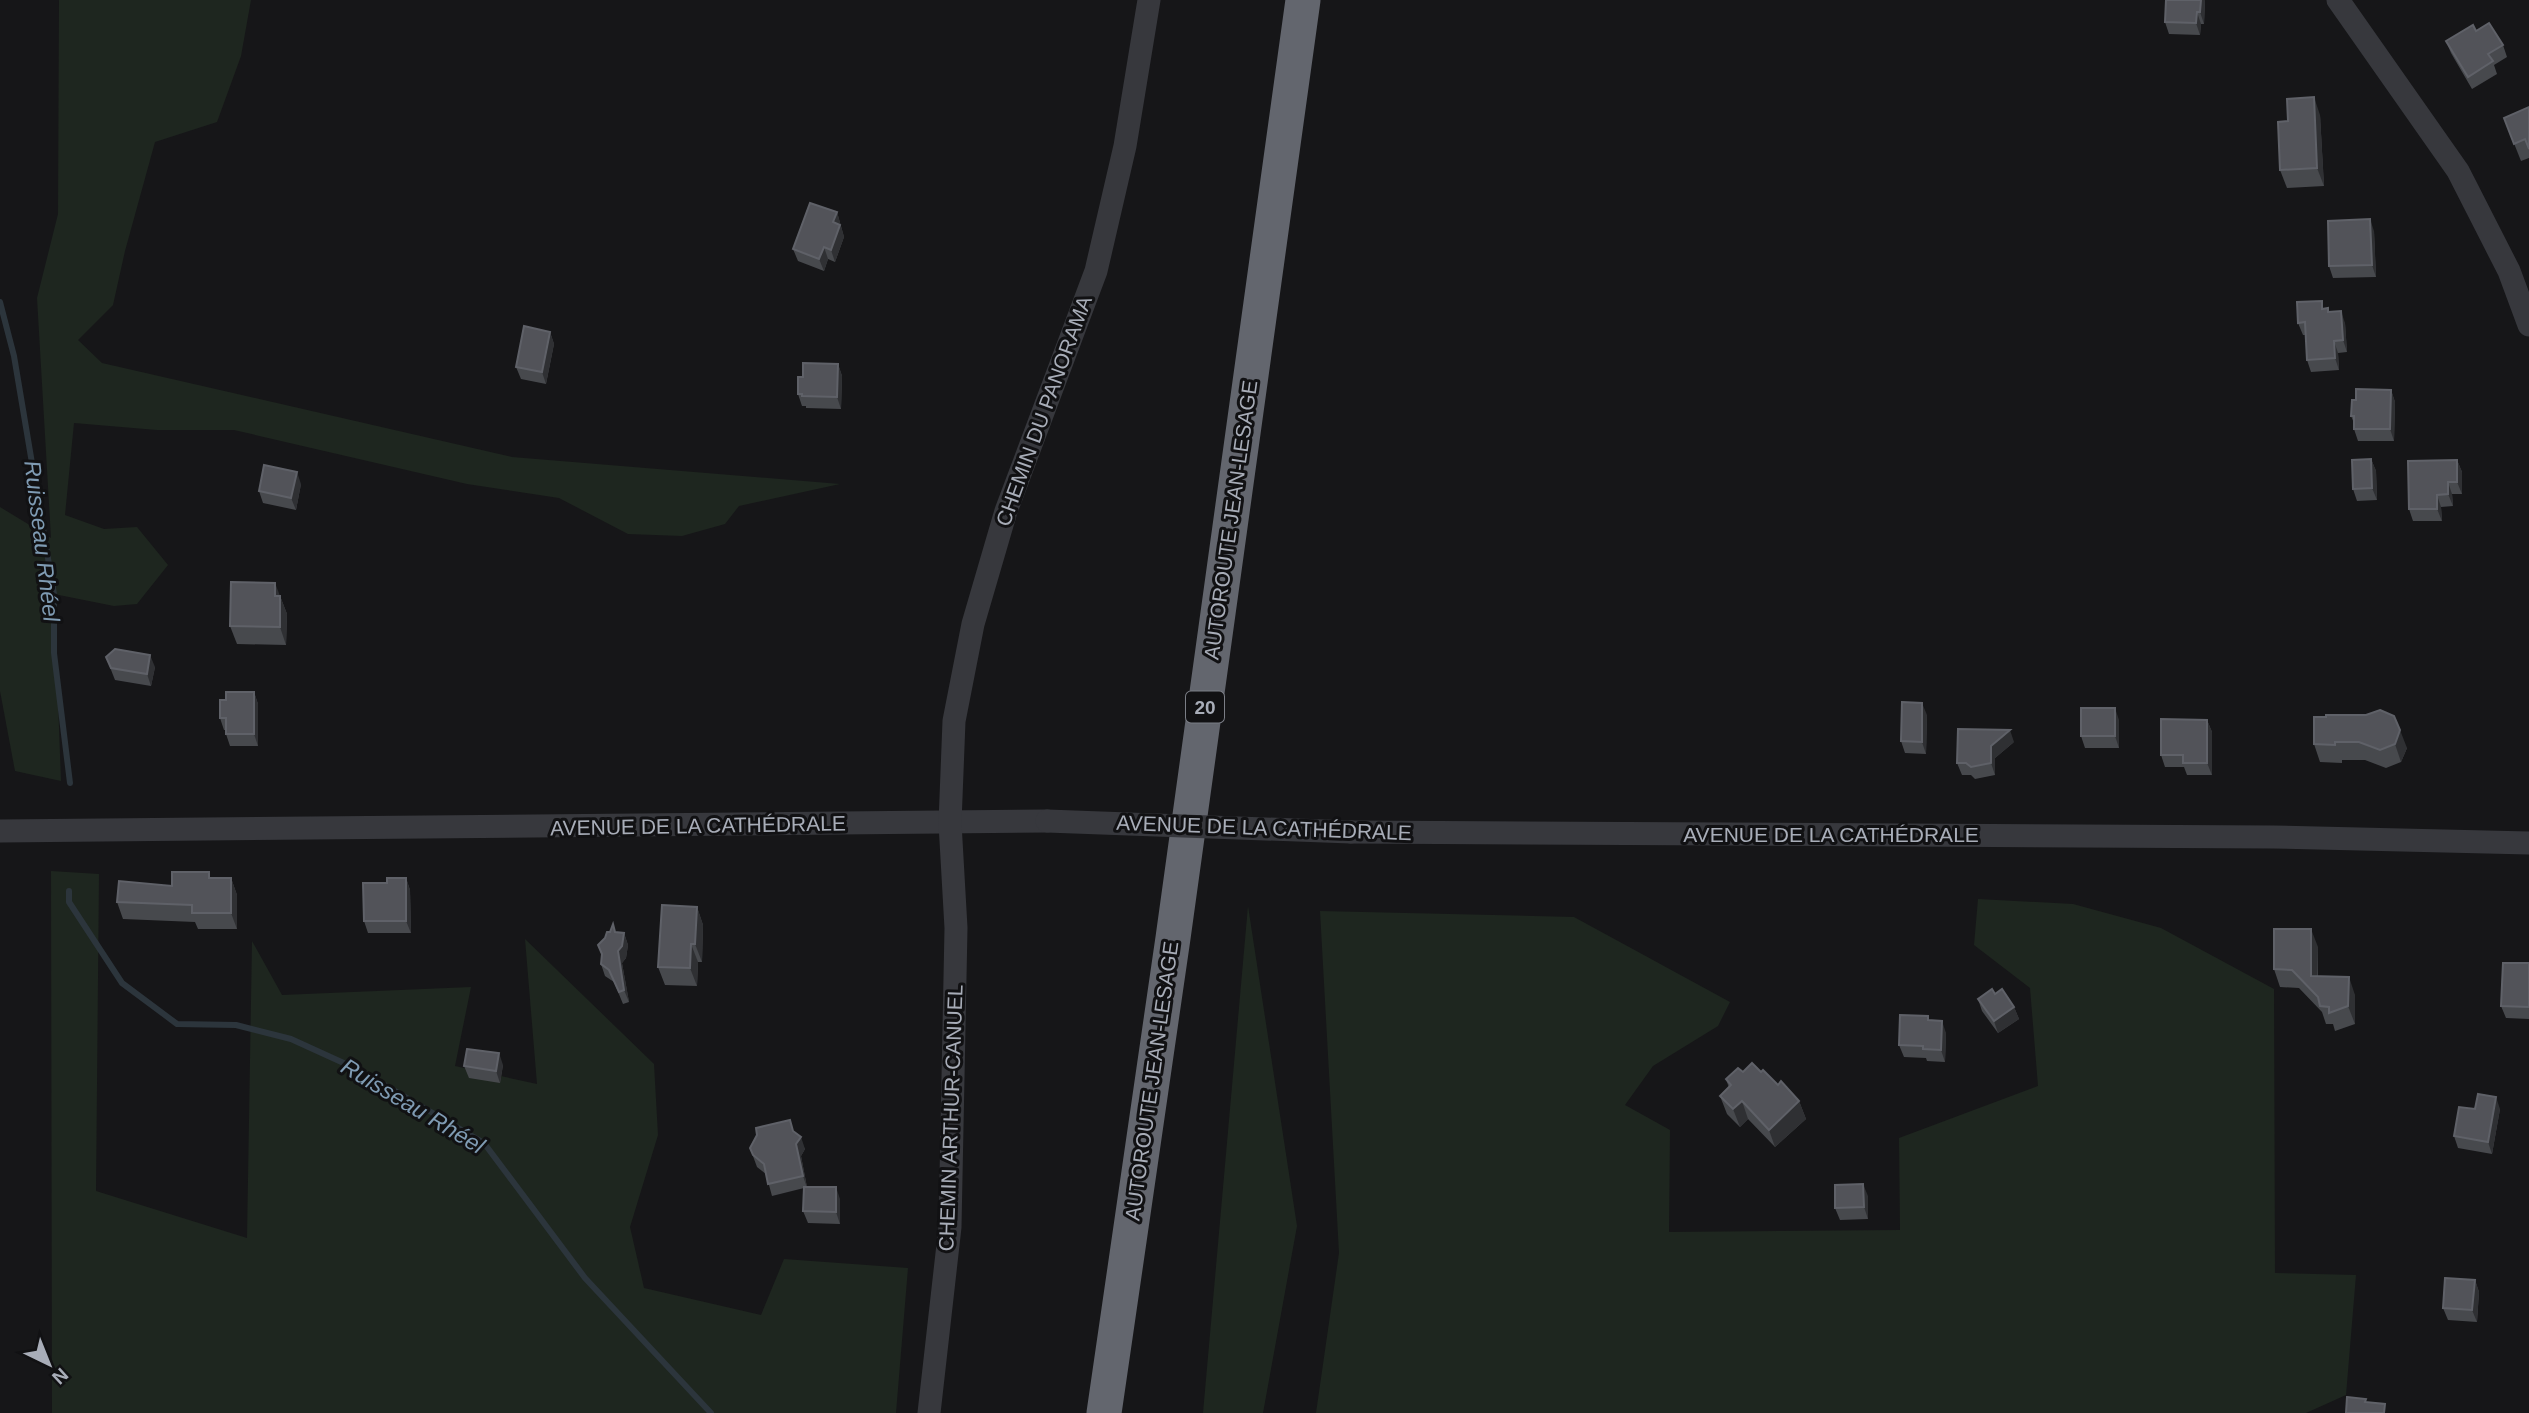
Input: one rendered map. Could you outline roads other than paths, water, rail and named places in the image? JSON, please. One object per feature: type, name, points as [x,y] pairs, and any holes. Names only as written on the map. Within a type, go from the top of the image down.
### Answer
[{"type":"highway","name":"AUTOROUTE JEAN-LESAGE","points":[[1104,1413],[1303,0]]},
{"type":"street","name":"CHEMIN DU PANORAMA","points":[[950,823],[954,721],[973,624],[1006,511],[1096,271],[1125,146],[1149,0]]},
{"type":"street","points":[[2338,0],[2458,171],[2508,271],[2529,325]]},
{"type":"street","name":"AVENUE DE LA CATHÉDRALE","points":[[0,831],[1047,821],[1351,832],[2259,837],[2529,843]]},
{"type":"street","name":"CHEMIN ARTHUR-CANUEL","points":[[929,1413],[950,1227],[956,928],[950,823]]},
{"type":"waterway","name":"Ruisseau Rhéel","points":[[0,302],[14,356],[54,594],[54,653],[70,783]]},
{"type":"waterway","name":"Ruisseau Rhéel","points":[[69,891],[69,902],[122,983],[177,1024],[236,1025],[291,1039],[359,1070],[484,1143],[585,1278],[711,1413]]}]
